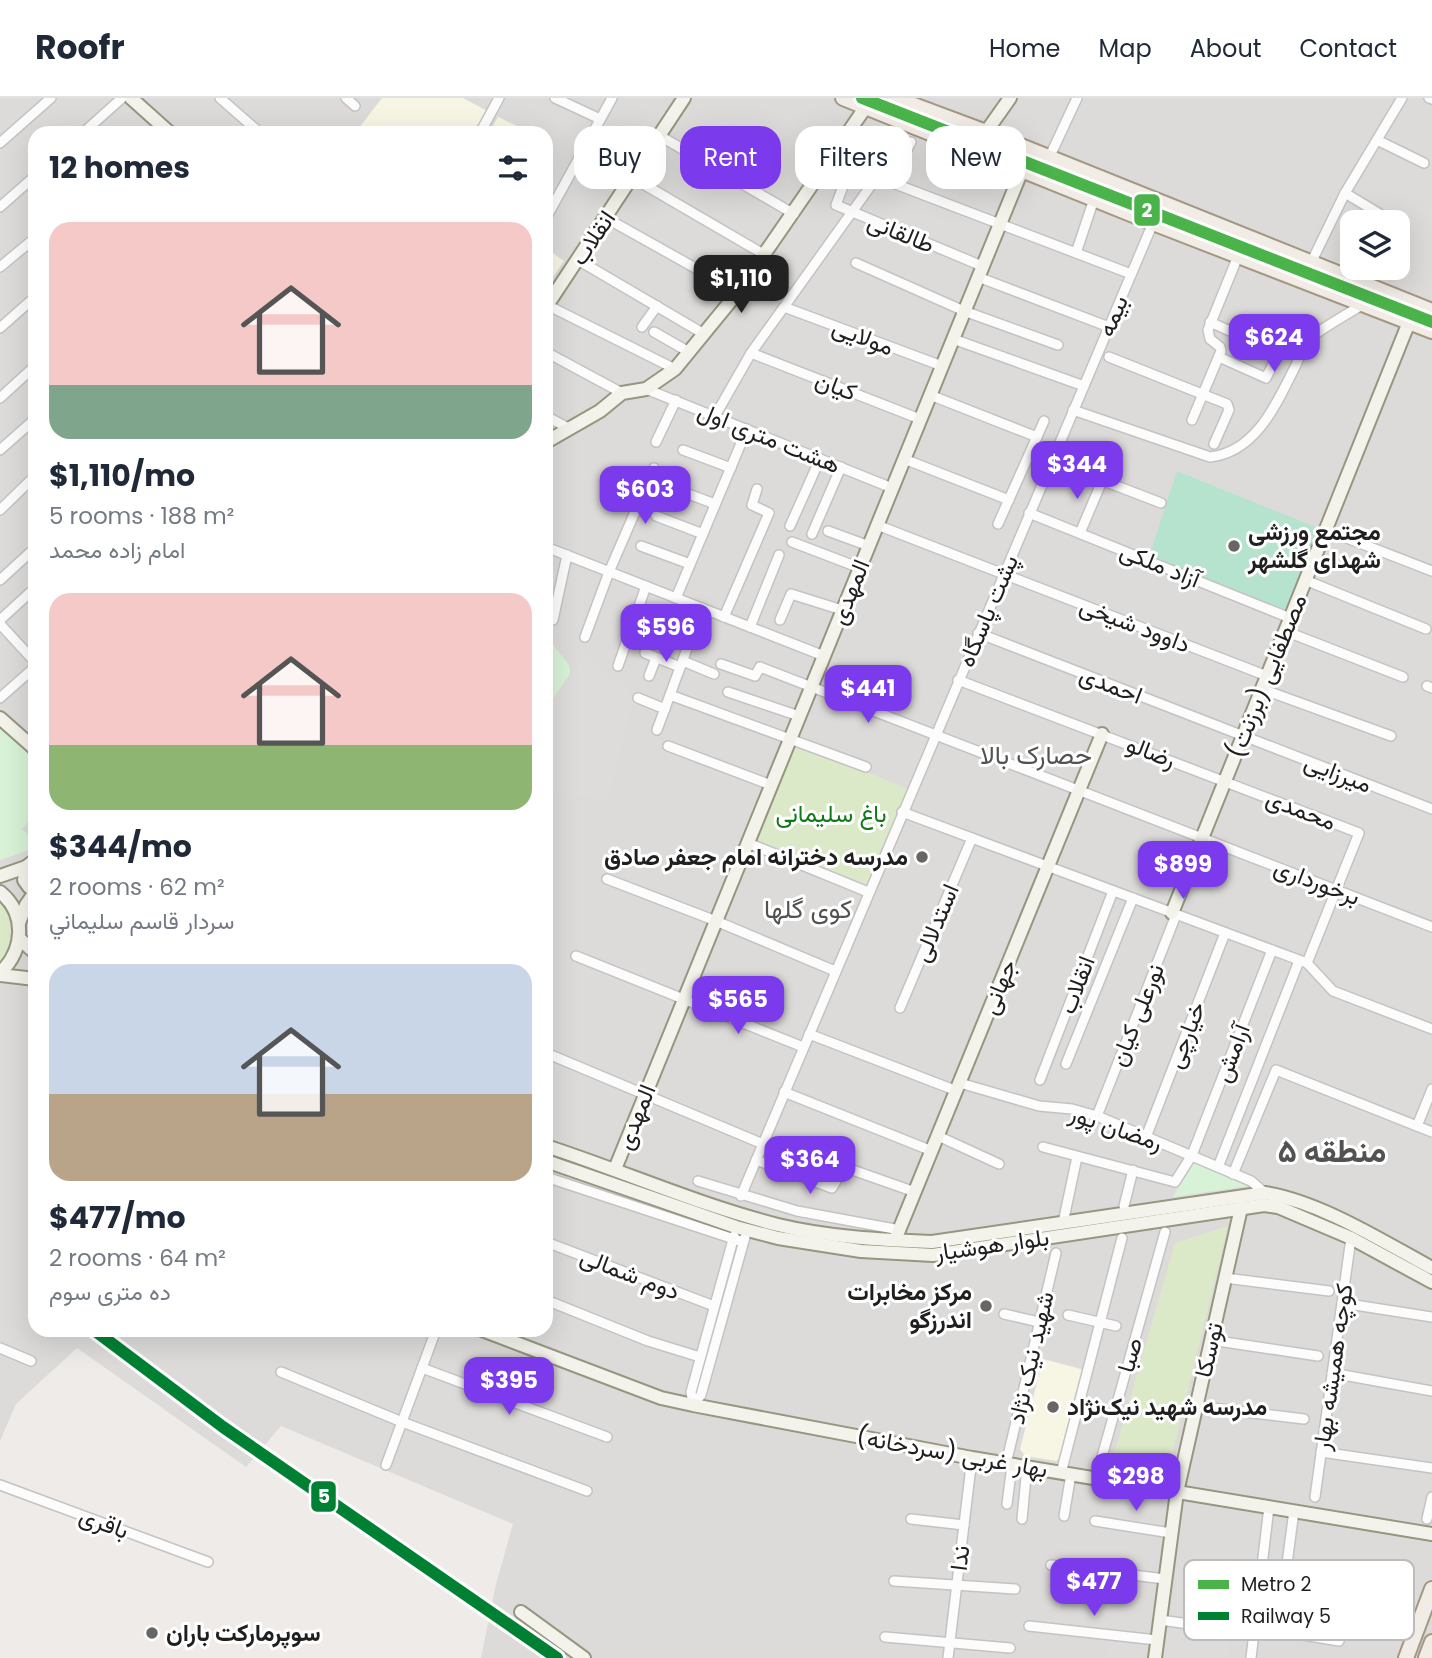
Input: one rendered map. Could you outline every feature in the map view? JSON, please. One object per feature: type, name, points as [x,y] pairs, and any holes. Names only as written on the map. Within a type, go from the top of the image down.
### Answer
[{"type":"main road","points":[[843,98],[926,132]]},
{"type":"main road","points":[[895,98],[970,126]]},
{"type":"main road","points":[[1026,149],[1432,311]]},
{"type":"main road","points":[[1026,172],[1432,331]]},
{"type":"main road","points":[[1146,220],[1152,210],[1149,198]]},
{"type":"main road","points":[[1173,231],[1169,223],[1170,217],[1174,212],[1180,211]]},
{"type":"main road","points":[[1414,1637],[1432,1589]]},
{"type":"main road","points":[[1406,1658],[1413,1640]]},
{"type":"main road","points":[[1426,1658],[1432,1642]]},
{"type":"street","points":[[0,143],[51,98]]},
{"type":"street","points":[[91,126],[122,98]]},
{"type":"street","points":[[220,98],[252,126]]},
{"type":"street","points":[[346,98],[355,106]]},
{"type":"street","points":[[484,126],[499,98]]},
{"type":"street","points":[[555,98],[600,119]]},
{"type":"street","points":[[553,205],[612,98]]},
{"type":"street","name":"انقلاب","points":[[666,126],[684,98]]},
{"type":"street","points":[[990,126],[1010,98]]},
{"type":"street","points":[[1049,158],[1076,98]]},
{"type":"street","points":[[1311,263],[1345,193],[1402,98]]},
{"type":"street","points":[[137,100],[158,126]]},
{"type":"street","points":[[553,438],[600,411],[622,393],[646,388],[675,369],[765,255],[865,108]]},
{"type":"street","points":[[666,139],[794,214]]},
{"type":"street","points":[[1377,140],[1424,163]]},
{"type":"street","points":[[0,207],[28,182]]},
{"type":"street","name":"انقلاب","points":[[553,297],[626,189]]},
{"type":"street","points":[[652,189],[765,255]]},
{"type":"street","name":"طالقانی","points":[[842,189],[836,205],[980,272],[1109,327]]},
{"type":"street","points":[[715,416],[751,353],[869,189]]},
{"type":"street","points":[[909,189],[1131,274]]},
{"type":"street","name":"المهدی","points":[[615,1169],[1014,189]]},
{"type":"street","points":[[1345,193],[1373,210]]},
{"type":"street","points":[[1076,253],[1094,199]]},
{"type":"street","points":[[607,218],[738,292]]},
{"type":"street","name":"بیمه","points":[[1073,410],[1131,274],[1146,220]]},
{"type":"street","points":[[0,267],[28,244]]},
{"type":"street","points":[[1192,420],[1219,357],[1220,347],[1208,335],[1210,323],[1238,256]]},
{"type":"street","points":[[578,260],[704,334]]},
{"type":"street","points":[[856,262],[964,311],[1058,345]]},
{"type":"street","points":[[0,328],[28,302]]},
{"type":"street","points":[[1073,410],[1210,457],[1226,454],[1245,445],[1268,416],[1308,341],[1363,304]]},
{"type":"street","points":[[642,327],[657,306]]},
{"type":"street","name":"مولایی","points":[[784,307],[942,366]]},
{"type":"street","points":[[553,309],[675,369]]},
{"type":"street","name":"مصطفایی (برزنت)","points":[[1174,914],[1409,322]]},
{"type":"street","points":[[1210,323],[1272,350],[1277,356],[1266,378],[1219,357]]},
{"type":"street","points":[[654,332],[689,352]]},
{"type":"street","points":[[953,338],[1084,386]]},
{"type":"street","name":"کیان","points":[[751,353],[920,419]]},
{"type":"street","points":[[553,356],[622,393]]},
{"type":"street","points":[[1109,357],[1227,404],[1214,444]]},
{"type":"street","points":[[0,398],[28,372]]},
{"type":"street","name":"هشت متری اول","points":[[646,388],[892,488]]},
{"type":"street","points":[[930,396],[1037,437]]},
{"type":"street","points":[[656,442],[676,401]]},
{"type":"street","name":"پشت پاسگاه","points":[[902,811],[1073,410]]},
{"type":"street","points":[[553,420],[570,429]]},
{"type":"street","points":[[998,524],[1044,421]]},
{"type":"street","points":[[0,450],[28,425]]},
{"type":"street","points":[[676,598],[747,429]]},
{"type":"street","points":[[683,450],[731,468]]},
{"type":"street","points":[[904,458],[1009,499]]},
{"type":"street","points":[[790,526],[820,459]]},
{"type":"street","points":[[1052,461],[1161,503]]},
{"type":"street","points":[[813,534],[841,467]]},
{"type":"street","points":[[585,637],[609,572],[654,468]]},
{"type":"street","points":[[1080,533],[1102,481]]},
{"type":"street","points":[[0,510],[28,483]]},
{"type":"street","points":[[667,486],[715,504]]},
{"type":"street","points":[[723,617],[769,513],[752,505],[757,489]]},
{"type":"street","name":"آزاد ملکی","points":[[1029,513],[1290,618]]},
{"type":"street","points":[[656,516],[703,534]]},
{"type":"street","name":"داوود شیخی","points":[[877,525],[1267,676]]},
{"type":"street","points":[[1326,530],[1432,571]]},
{"type":"street","points":[[828,531],[869,545]]},
{"type":"street","points":[[792,542],[860,568]]},
{"type":"street","points":[[641,545],[690,564]]},
{"type":"street","points":[[553,550],[824,656]]},
{"type":"street","points":[[0,580],[28,554]]},
{"type":"street","points":[[553,620],[567,555]]},
{"type":"street","points":[[750,627],[779,555]]},
{"type":"street","points":[[1306,580],[1426,629]]},
{"type":"street","points":[[618,666],[646,586]]},
{"type":"street","points":[[780,620],[791,594],[842,610]]},
{"type":"street","points":[[28,596],[0,622],[28,656]]},
{"type":"street","points":[[657,730],[702,608]]},
{"type":"street","points":[[1285,631],[1403,677]]},
{"type":"street","name":"احمدی","points":[[978,633],[1243,736]]},
{"type":"street","points":[[645,653],[714,674]]},
{"type":"street","points":[[649,676],[656,657]]},
{"type":"street","name":"برخورداری","points":[[721,664],[755,676],[760,667],[1432,927]]},
{"type":"street","points":[[0,698],[28,671]]},
{"type":"street","name":"رضالو","points":[[958,680],[1225,780]]},
{"type":"street","points":[[1262,689],[1391,736]]},
{"type":"street","points":[[728,692],[799,716]]},
{"type":"street","points":[[670,695],[866,767]]},
{"type":"street","points":[[638,698],[665,709]]},
{"type":"street","points":[[0,718],[28,743]]},
{"type":"street","name":"جهانی","points":[[897,1235],[1102,734]]},
{"type":"street","name":"میرزایی","points":[[1243,736],[1432,809]]},
{"type":"street","points":[[668,746],[771,785]]},
{"type":"street","name":"محمدی","points":[[1225,780],[1359,833],[1337,890]]},
{"type":"street","points":[[741,1196],[902,811],[1303,962],[1333,991],[1432,1029]]},
{"type":"street","name":"استدلالی","points":[[900,1008],[972,838]]},
{"type":"street","points":[[748,843],[868,892]]},
{"type":"street","points":[[0,876],[28,865]]},
{"type":"street","points":[[28,866],[23,872],[28,886]]},
{"type":"street","points":[[607,879],[835,971]]},
{"type":"street","points":[[1218,1167],[1303,962],[1337,890]]},
{"type":"street","name":"انقلاب","points":[[1040,1080],[1113,891]]},
{"type":"street","points":[[0,892],[11,904],[19,923]]},
{"type":"street","points":[[1066,1064],[1133,898]]},
{"type":"street","points":[[28,902],[19,923],[16,952],[0,974],[28,978]]},
{"type":"street","name":"نورعلی کیان","points":[[1097,1116],[1174,914]]},
{"type":"street","name":"خیارچی","points":[[1146,1137],[1225,933]]},
{"type":"street","points":[[19,938],[28,946]]},
{"type":"street","name":"آرامش","points":[[1133,1170],[1175,1181],[1192,1155],[1272,950]]},
{"type":"street","points":[[576,956],[803,1046]]},
{"type":"street","name":"رمضان پور","points":[[809,1034],[958,1087],[1097,1116],[1251,1181],[1265,1193]]},
{"type":"street","points":[[553,1056],[763,1144]]},
{"type":"street","points":[[1234,1174],[1276,1070],[1432,1132]]},
{"type":"street","points":[[1417,1126],[1432,1089]]},
{"type":"street","points":[[784,1092],[932,1151]]},
{"type":"street","points":[[938,1136],[999,1164]]},
{"type":"street","points":[[1043,1147],[1133,1170],[1124,1206]]},
{"type":"street","name":"بلوار هوشیار","points":[[553,1148],[739,1214],[793,1228],[897,1235],[932,1242],[1031,1234]]},
{"type":"street","points":[[1059,1227],[1077,1157]]},
{"type":"street","points":[[756,1160],[832,1188],[844,1167],[915,1192]]},
{"type":"street","name":"بلوار هوشیار","points":[[553,1164],[740,1235],[816,1246],[933,1255],[1059,1227],[1265,1193],[1280,1196],[1347,1222],[1432,1268]]},
{"type":"street","points":[[553,1179],[740,1235]]},
{"type":"street","points":[[698,1181],[741,1196],[897,1235]]},
{"type":"street","name":"بلوار هوشیار","points":[[1059,1227],[1264,1205],[1278,1207],[1351,1238],[1432,1282]]},
{"type":"street","name":"توسکا","points":[[1155,1658],[1177,1492],[1241,1208]]},
{"type":"street","points":[[793,1228],[797,1211]]},
{"type":"street","name":"صبا","points":[[1096,1478],[1165,1232]]},
{"type":"street","points":[[693,1405],[691,1392],[699,1357],[740,1235]]},
{"type":"street","points":[[693,1405],[701,1395],[740,1235]]},
{"type":"street","points":[[1064,1516],[1066,1474],[1099,1323],[1122,1238]]},
{"type":"street","name":"کوچه همیشه بهار","points":[[1315,1497],[1351,1238]]},
{"type":"street","name":"دوم شمالی","points":[[553,1245],[714,1306]]},
{"type":"street","name":"شهید نیک نژاد","points":[[1007,1504],[1009,1464],[1056,1253]]},
{"type":"street","points":[[1225,1278],[1329,1292]]},
{"type":"street","points":[[553,1303],[648,1341],[699,1357]]},
{"type":"street","points":[[1342,1303],[1432,1317]]},
{"type":"street","points":[[1004,1314],[1039,1322]]},
{"type":"street","points":[[1068,1315],[1116,1326]]},
{"type":"street","points":[[386,1465],[433,1337]]},
{"type":"street","name":"بهار غربی (سردخانه)","points":[[500,1337],[661,1398],[693,1405],[972,1458],[1432,1534]]},
{"type":"street","points":[[1211,1340],[1318,1356]]},
{"type":"street","points":[[0,1348],[31,1361]]},
{"type":"street","points":[[422,1368],[607,1437]]},
{"type":"street","points":[[281,1372],[402,1422],[587,1491]]},
{"type":"street","points":[[1332,1373],[1432,1391]]},
{"type":"street","points":[[1196,1406],[1304,1419]]},
{"type":"street","points":[[1321,1452],[1432,1468]]},
{"type":"street","name":"ندا","points":[[948,1658],[972,1458]]},
{"type":"street","points":[[1022,1520],[1027,1467]]},
{"type":"street","name":"باقری","points":[[0,1485],[208,1562]]},
{"type":"street","points":[[1427,1519],[1432,1497]]},
{"type":"street","points":[[1263,1560],[1269,1507]]},
{"type":"street","points":[[1288,1560],[1294,1511]]},
{"type":"street","points":[[911,1520],[964,1525]]},
{"type":"street","points":[[1095,1521],[1171,1533]]},
{"type":"street","points":[[1051,1565],[1165,1579]]},
{"type":"street","points":[[894,1581],[1015,1589]]},
{"type":"street","points":[[521,1612],[584,1658]]},
{"type":"street","points":[[1160,1620],[1184,1623]]},
{"type":"street","points":[[1029,1626],[1157,1640]]},
{"type":"street","points":[[885,1637],[1010,1648]]},
{"type":"street","points":[[1251,1658],[1253,1640]]},
{"type":"street","points":[[1333,1640],[1339,1641]]},
{"type":"shaded area","points":[[0,98],[1432,98],[1432,1658],[481,1658],[496,1584],[513,1524],[281,1426],[246,1467],[77,1348],[16,1404],[0,1441]]},
{"type":"shaded area","points":[[382,98],[463,98],[489,112],[481,126],[360,126]]},
{"type":"shaded area","points":[[498,117],[517,126],[493,126]]},
{"type":"shaded area","points":[[553,253],[564,261],[553,277]]},
{"type":"shaded area","points":[[585,654],[627,688],[634,699],[608,800],[553,790],[553,702]]},
{"type":"shaded area","name":"مدرسه شهید نیک‌نژاد","points":[[1043,1359],[1085,1370],[1065,1454],[1056,1461],[1025,1456],[1020,1449]]},
{"type":"shaded area","points":[[1178,1562],[1184,1563],[1184,1617],[1171,1612]]},
{"type":"shaded area","points":[[1165,1626],[1184,1628],[1184,1640],[1229,1640],[1227,1658],[1162,1658]]},
{"type":"shaded area","points":[[1109,1641],[1144,1644],[1143,1658],[1107,1658]]},
{"type":"green space","name":"مجتمع ورزشی شهدای گلشهر","points":[[1177,471],[1323,530],[1289,615],[1147,563]]},
{"type":"green space","points":[[553,645],[569,665],[570,674],[553,699]]},
{"type":"green space","points":[[0,728],[28,752],[28,822],[22,829],[28,835],[28,850],[0,860]]},
{"type":"green space","name":"باغ سلیمانی","points":[[795,743],[908,789],[868,885],[755,839]]},
{"type":"green space","points":[[0,902],[10,916],[13,933],[9,949],[0,964]]},
{"type":"green space","points":[[1193,1162],[1247,1186],[1173,1197]]},
{"type":"green space","points":[[1228,1226],[1167,1476],[1110,1468],[1175,1243]]},
{"type":"metro line","name":"2","points":[[862,98],[1432,322]]},
{"type":"rail line","name":"5","points":[[103,1337],[223,1427],[557,1658]]},
{"type":"place","name":"مجتمع ورزشی شهدای گلشهر","points":[[1234,546]]},
{"type":"place","name":"مدرسه دخترانه امام جعفر صادق","points":[[922,857]]},
{"type":"place","name":"مرکز مخابرات اندرزگو","points":[[986,1306]]},
{"type":"place","name":"مدرسه شهید نیک‌نژاد","points":[[1053,1407]]},
{"type":"place","name":"سوپرمارکت باران","points":[[152,1633]]},
{"type":"district","name":"حصارک بالا","points":[[1036,755]]},
{"type":"district","name":"کوی گلها","points":[[808,909]]},
{"type":"district","name":"منطقه ۵","points":[[1332,1151]]}]
